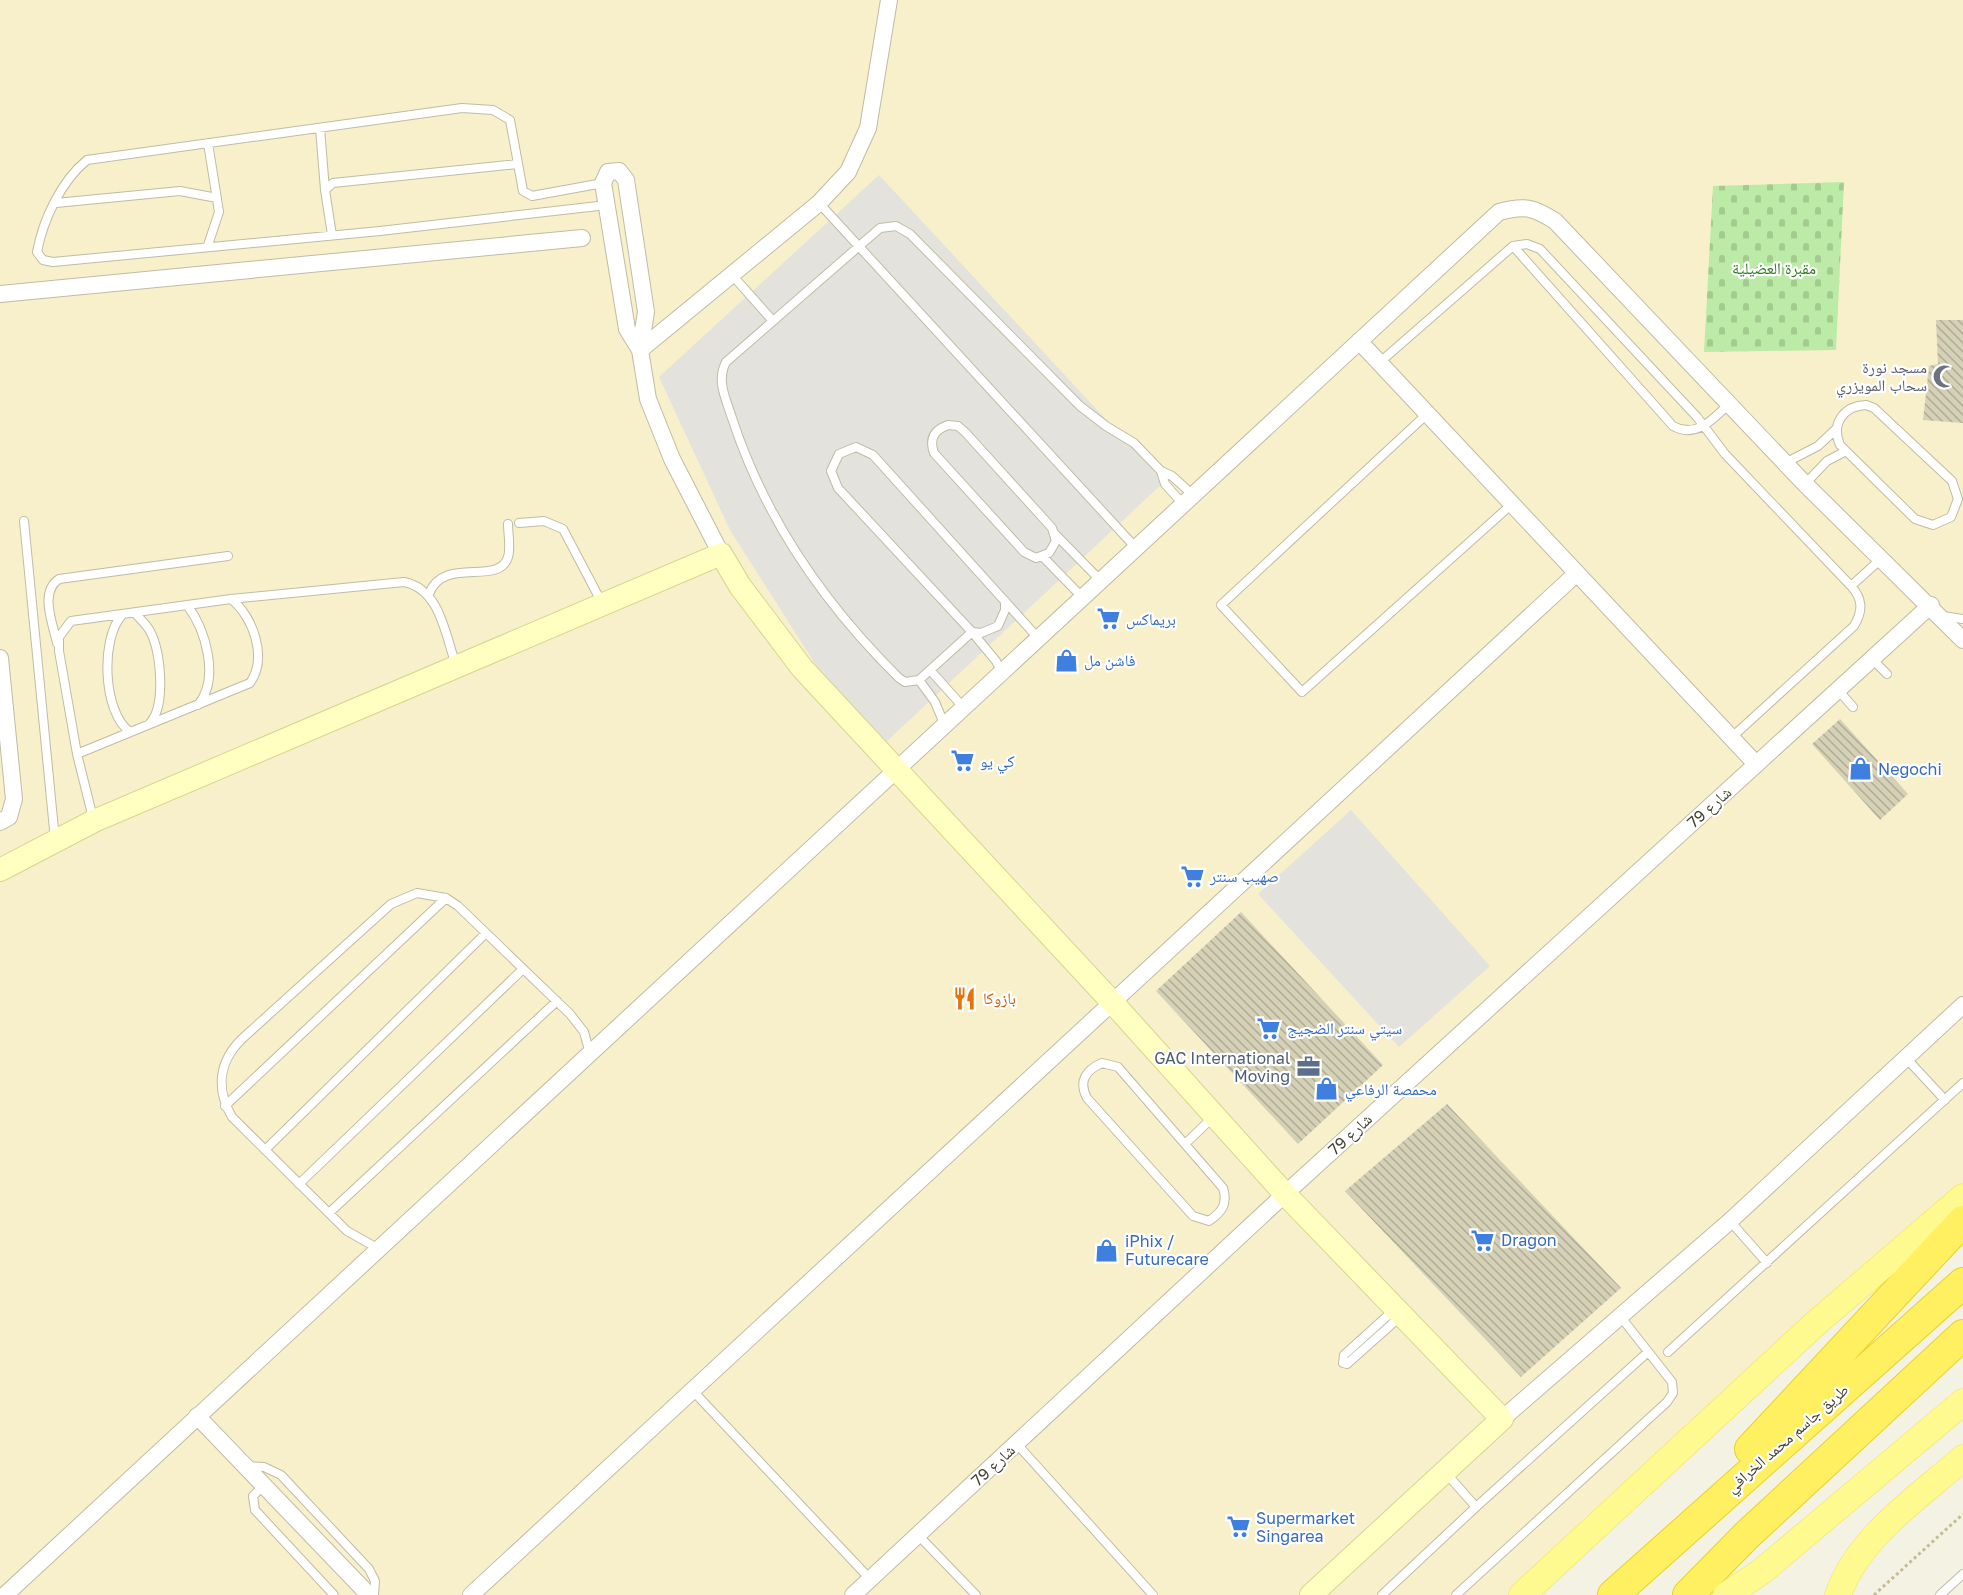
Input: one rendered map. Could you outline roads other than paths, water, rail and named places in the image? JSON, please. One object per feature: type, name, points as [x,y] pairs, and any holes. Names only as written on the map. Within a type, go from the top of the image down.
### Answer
[{"type":"highway","points":[[1667,1544],[1796,1397],[1963,1221]]},
{"type":"highway","name":"طريق جاسم محمد الخرافي","points":[[1613,1595],[1667,1544],[1963,1283]]},
{"type":"highway","points":[[1688,1595],[1747,1534],[1963,1335]]},
{"type":"main road","points":[[1522,1595],[1815,1324],[1963,1197]]},
{"type":"main road","points":[[1726,1595],[1761,1572],[1963,1402]]},
{"type":"main road","points":[[1838,1595],[1857,1558],[1890,1522],[1963,1458]]},
{"type":"street","points":[[640,351],[819,203],[848,172],[863,145],[872,112],[889,0]]},
{"type":"street","points":[[640,351],[627,329],[603,183],[608,172],[613,170],[619,171],[626,180],[646,312],[640,351],[648,399],[676,468],[740,586],[802,669],[1113,1003],[1285,1194],[1502,1419]]},
{"type":"street","points":[[5,1595],[898,771],[1499,212],[1518,207],[1528,208],[1538,210],[1555,221],[1805,484],[1963,640]]},
{"type":"street","points":[[0,294],[582,238]]},
{"type":"street","points":[[1359,341],[1756,764]]},
{"type":"street","points":[[0,870],[94,821],[721,554]]},
{"type":"street","points":[[471,1595],[1577,573]]},
{"type":"street","name":"شارع 79","points":[[853,1595],[1285,1194],[1756,764],[1872,659],[1935,610]]},
{"type":"street","points":[[0,658],[14,799],[9,817],[0,822]]},
{"type":"street","points":[[1311,1595],[1502,1419],[1730,1221],[1963,1005]]},
{"type":"street","points":[[197,1416],[371,1595]]},
{"type":"lane","points":[[603,183],[532,196],[524,191],[510,120],[493,110],[462,108],[87,160],[74,171],[41,230],[37,252],[43,260],[53,262],[607,205]]},
{"type":"lane","points":[[320,128],[325,190],[332,235]]},
{"type":"lane","points":[[208,143],[219,212],[208,245]]},
{"type":"lane","points":[[325,190],[333,183],[518,164]]},
{"type":"lane","points":[[56,203],[180,191],[217,198]]},
{"type":"lane","points":[[819,203],[1136,548]]},
{"type":"lane","points":[[1005,601],[1005,610],[998,626],[990,631],[972,632],[919,680],[905,682],[899,678],[829,601],[782,530],[749,462],[721,384],[726,362],[880,228],[896,226],[904,228],[1080,406],[1106,426],[1134,442],[1161,471],[1172,477],[1188,500]]},
{"type":"lane","points":[[1379,363],[1513,246],[1527,244],[1540,249],[1704,426],[1725,454],[1851,586],[1861,600],[1861,609],[1854,626],[1731,738]]},
{"type":"lane","points":[[1513,246],[1673,426],[1686,431],[1704,426],[1729,404]]},
{"type":"lane","points":[[733,276],[773,321]]},
{"type":"lane","points":[[1785,463],[1818,446],[1836,429],[1843,414],[1849,409],[1857,406],[1874,408],[1952,481],[1958,499],[1956,509],[1950,517],[1933,525],[1916,519],[1840,446],[1836,429]]},
{"type":"lane","points":[[1427,414],[1221,605],[1302,692],[1512,504]]},
{"type":"lane","points":[[1055,534],[1054,548],[1043,557],[1036,558],[1024,552],[934,453],[931,444],[933,435],[939,428],[948,424],[958,426],[965,432],[1055,534],[1101,581]]},
{"type":"lane","points":[[1002,673],[996,661],[972,632],[838,488],[831,471],[839,454],[856,447],[873,455],[1039,639]]},
{"type":"lane","points":[[1805,484],[1818,468],[1846,451]]},
{"type":"lane","points":[[1161,471],[1166,484],[1188,500]]},
{"type":"lane","points":[[24,521],[55,840]]},
{"type":"lane","points":[[519,523],[544,521],[563,529],[602,603]]},
{"type":"lane","points":[[429,594],[436,582],[448,574],[493,570],[504,564],[509,553],[507,524]]},
{"type":"lane","points":[[94,821],[77,754],[48,595],[52,586],[59,579],[228,556]]},
{"type":"lane","points":[[1043,557],[1083,598]]},
{"type":"lane","points":[[1851,586],[1882,558]]},
{"type":"lane","points":[[59,651],[59,637],[71,621],[231,599],[404,582],[422,588],[429,594],[456,665]]},
{"type":"lane","points":[[77,754],[245,687],[256,672],[253,627],[244,611],[231,599]]},
{"type":"lane","points":[[187,605],[198,621],[204,639],[208,686],[198,706]]},
{"type":"lane","points":[[1935,610],[1963,620]]},
{"type":"lane","points":[[135,613],[149,630],[156,651],[160,699],[158,713],[147,726]]},
{"type":"lane","points":[[122,615],[111,630],[107,648],[113,708],[119,722],[130,732]]},
{"type":"lane","points":[[1872,659],[1887,675]]},
{"type":"lane","points":[[930,670],[965,708]]},
{"type":"lane","points":[[919,680],[935,702],[945,726]]},
{"type":"lane","points":[[1838,690],[1853,707]]},
{"type":"lane","points":[[379,1249],[357,1238],[329,1213],[232,1117],[225,1106],[221,1074],[227,1056],[234,1046],[391,904],[417,893],[446,898],[486,933],[557,1001],[584,1032],[590,1054]]},
{"type":"lane","points":[[225,1106],[446,898]]},
{"type":"lane","points":[[265,1150],[486,933]]},
{"type":"lane","points":[[299,1184],[523,969]]},
{"type":"lane","points":[[329,1213],[557,1001]]},
{"type":"lane","points":[[1906,1058],[1945,1100]]},
{"type":"lane","points":[[1102,1063],[1118,1067],[1185,1144],[1222,1188],[1225,1196],[1224,1207],[1209,1221],[1193,1216],[1087,1098],[1083,1090],[1083,1080],[1090,1069],[1102,1063]]},
{"type":"lane","points":[[1668,1352],[1963,1083]]},
{"type":"lane","points":[[1185,1144],[1215,1116]]},
{"type":"lane","points":[[1730,1221],[1767,1263]]},
{"type":"lane","points":[[1399,1312],[1350,1362],[1343,1362],[1344,1355],[1399,1312]]},
{"type":"lane","points":[[1456,1595],[1667,1402],[1673,1393],[1672,1382],[1620,1316]]},
{"type":"lane","points":[[1382,1595],[1648,1352]]},
{"type":"lane","points":[[693,1390],[870,1579]]},
{"type":"lane","points":[[1016,1443],[1153,1595]]},
{"type":"lane","points":[[245,1466],[264,1467],[281,1475],[369,1569],[375,1581],[371,1595]]},
{"type":"lane","points":[[1445,1472],[1476,1507]]},
{"type":"lane","points":[[264,1485],[253,1496],[255,1510],[334,1595]]},
{"type":"lane","points":[[918,1535],[976,1595]]},
{"type":"lane","points":[[1940,1595],[1963,1574]]},
{"type":"place","name":"مسجد نورة سحاب المويزري","points":[[1945,376]]},
{"type":"place","name":"بريماكس","points":[[1108,619]]},
{"type":"place","name":"فاشن مل","points":[[1066,660]]},
{"type":"place","name":"كي يو","points":[[962,761]]},
{"type":"place","name":"Negochi","points":[[1860,769]]},
{"type":"place","name":"صهيب سنتر","points":[[1192,876]]},
{"type":"place","name":"بازوكا","points":[[965,998]]},
{"type":"place","name":"سيتي سنتر الضجيج","points":[[1269,1028]]},
{"type":"place","name":"GAC International Moving","points":[[1308,1067]]},
{"type":"place","name":"محمصة الرفاعي","points":[[1327,1089]]},
{"type":"place","name":"Dragon","points":[[1483,1240]]},
{"type":"place","name":"iPhix / Futurecare","points":[[1107,1250]]},
{"type":"place","name":"Supermarket Singarea","points":[[1238,1527]]},
{"type":"park label","name":"مقبرة العضيلية","points":[[1774,268]]}]
